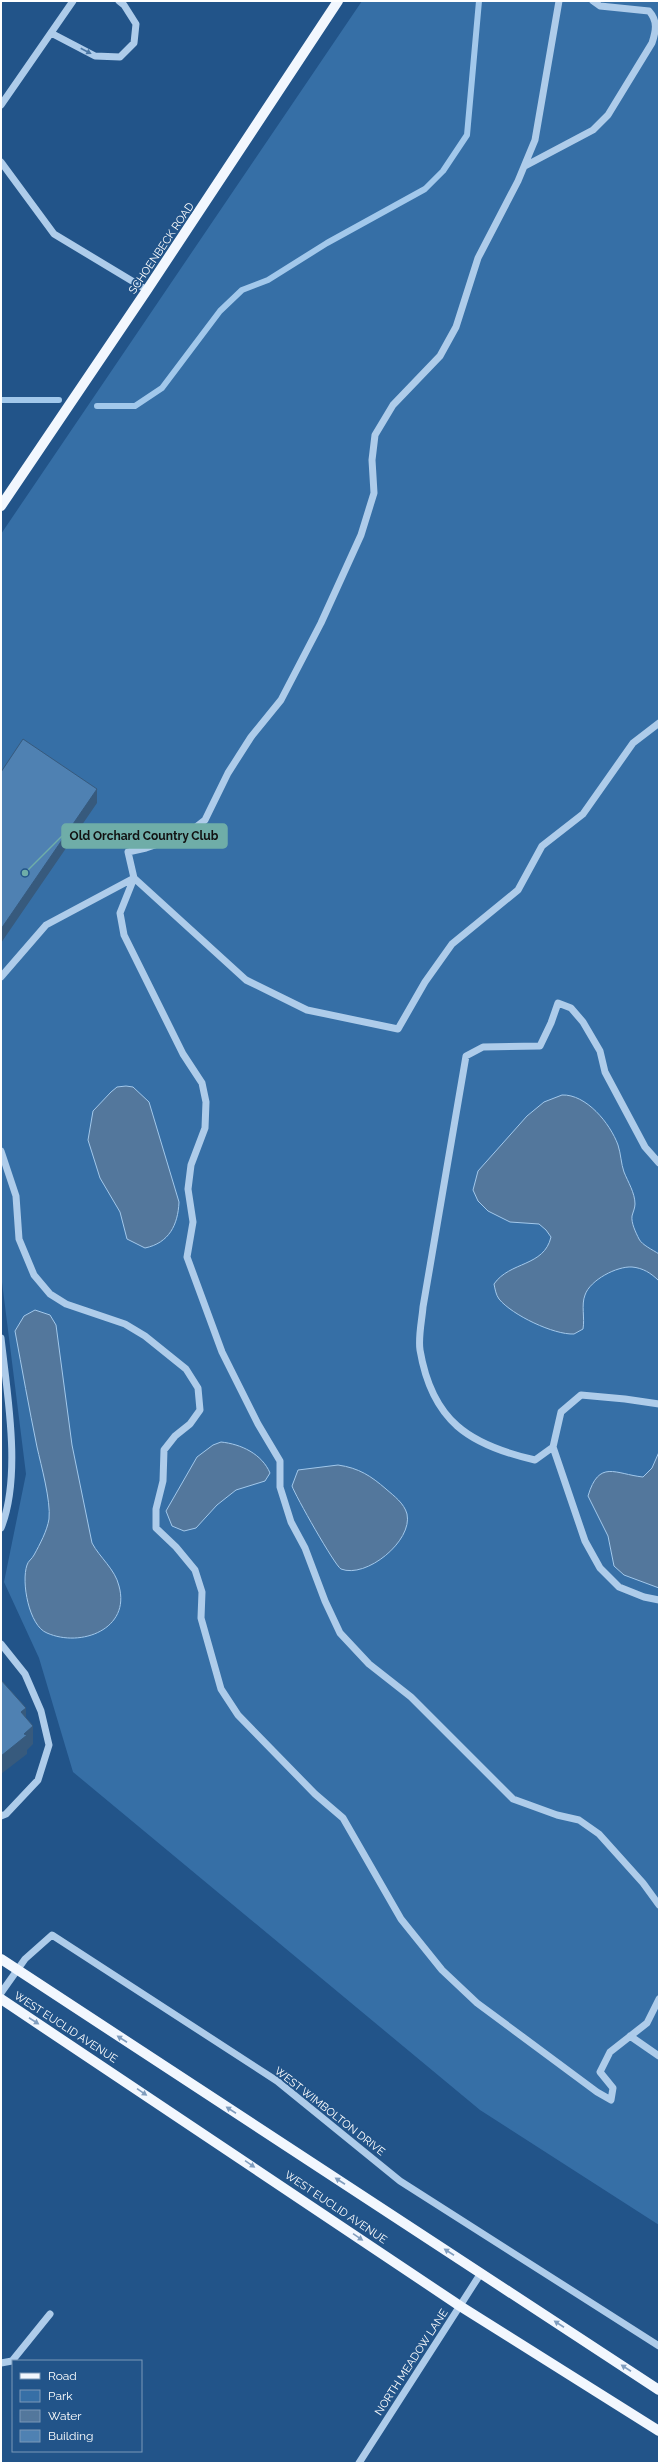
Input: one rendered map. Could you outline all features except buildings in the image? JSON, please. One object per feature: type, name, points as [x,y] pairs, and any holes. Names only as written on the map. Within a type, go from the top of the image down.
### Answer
[{"type":"main road","name":"SCHOENBECK ROAD","points":[[1,506],[147,290],[338,1]]},
{"type":"main road","name":"WEST EUCLID AVENUE","points":[[1,1959],[659,2390]]},
{"type":"main road","name":"WEST EUCLID AVENUE","points":[[1,1999],[460,2306],[659,2431]]},
{"type":"street","points":[[1,105],[74,1]]},
{"type":"street","points":[[51,33],[95,56],[120,57],[134,43],[136,24],[124,5],[119,1]]},
{"type":"street","points":[[559,1],[536,140],[525,166],[478,258],[456,327],[440,356],[393,405],[375,435],[372,460],[374,493],[361,535],[321,623],[281,700],[251,737],[228,773],[205,820],[187,834],[146,848],[128,852],[134,878],[246,980],[307,1010],[398,1029],[425,982],[452,944],[518,890],[542,846],[583,814],[633,743],[659,723]]},
{"type":"street","points":[[525,166],[593,130],[608,115],[652,43],[656,30],[654,17],[649,11],[600,6],[592,1]]},
{"type":"street","points":[[1,162],[54,234],[147,290]]},
{"type":"street","points":[[1,977],[46,925],[134,878]]},
{"type":"street","points":[[134,878],[120,913],[124,935],[183,1054],[202,1083],[206,1102],[205,1128],[191,1165],[188,1189],[194,1222],[187,1257],[222,1352],[258,1424],[280,1461],[280,1487],[291,1522],[305,1548],[325,1601],[340,1633],[369,1664],[412,1697],[513,1798],[557,1816],[579,1820],[599,1834],[643,1883],[659,1905]]},
{"type":"street","points":[[553,1447],[535,1460],[515,1456],[477,1441],[450,1421],[429,1384],[420,1349],[423,1307],[466,1056],[483,1047],[540,1046],[551,1023],[558,1003],[571,1008],[583,1022],[600,1051],[605,1072],[646,1147],[659,1163]]},
{"type":"street","points":[[1,1151],[16,1196],[19,1239],[34,1275],[50,1294],[66,1304],[125,1324],[145,1336],[186,1370],[198,1388],[200,1410],[190,1424],[175,1436],[164,1450],[163,1481],[156,1509],[156,1528],[176,1547],[195,1570],[202,1592],[201,1618],[221,1689],[238,1715],[315,1794],[343,1818],[401,1919],[442,1970],[477,2003],[597,2092],[611,2100],[613,2088],[600,2072],[610,2052],[647,2022],[659,1999]]},
{"type":"street","points":[[1,1338],[12,1464],[7,1513],[1,1528]]},
{"type":"street","points":[[659,1404],[581,1395],[561,1412],[553,1447],[585,1541],[600,1568],[619,1587],[644,1597],[659,1600]]},
{"type":"street","points":[[1,1644],[25,1674],[41,1711],[49,1745],[38,1780],[6,1814],[1,1816]]},
{"type":"street","name":"WEST WIMBOLTON DRIVE","points":[[1,1993],[24,1959],[52,1935],[277,2081],[400,2181],[659,2346]]},
{"type":"street","points":[[630,2036],[659,2056]]},
{"type":"street","name":"NORTH MEADOW LANE","points":[[359,2463],[481,2273]]},
{"type":"street","points":[[13,2360],[50,2314]]},
{"type":"street","points":[[1,2363],[12,2361]]},
{"type":"green space","points":[[362,1],[659,1],[659,2225],[480,2110],[73,1772],[39,1658],[4,1582],[26,1474],[1,1274],[1,534]]},
{"type":"water","points":[[117,1087],[133,1087],[149,1102],[179,1202],[177,1218],[171,1232],[160,1242],[145,1248],[127,1239],[120,1212],[100,1178],[88,1140],[93,1111]]},
{"type":"water","points":[[562,1095],[580,1099],[596,1111],[614,1136],[620,1152],[623,1169],[635,1200],[632,1219],[635,1231],[643,1243],[659,1254],[659,1281],[647,1271],[640,1268],[626,1267],[612,1271],[592,1284],[584,1299],[583,1329],[574,1334],[545,1328],[534,1323],[513,1311],[499,1299],[496,1294],[494,1284],[509,1271],[541,1254],[547,1247],[551,1237],[539,1224],[510,1222],[488,1211],[478,1201],[473,1190],[478,1171],[527,1116],[544,1102]]},
{"type":"water","points":[[35,1310],[50,1315],[56,1325],[72,1445],[92,1543],[117,1580],[121,1601],[118,1614],[110,1624],[100,1631],[88,1636],[74,1638],[60,1637],[47,1633],[41,1629],[35,1622],[31,1613],[26,1592],[25,1573],[27,1565],[41,1542],[49,1519],[49,1503],[15,1331],[24,1316]]},
{"type":"water","points":[[221,1442],[236,1445],[250,1451],[262,1460],[270,1473],[265,1481],[236,1490],[217,1505],[196,1528],[184,1531],[172,1526],[166,1511],[197,1457],[213,1445]]},
{"type":"water","points":[[659,1452],[659,1588],[624,1575],[614,1566],[608,1536],[588,1496],[592,1484],[597,1477],[603,1473],[616,1472],[643,1477],[652,1468]]},
{"type":"water","points":[[338,1465],[358,1470],[375,1480],[404,1506],[407,1514],[407,1525],[403,1535],[395,1546],[386,1555],[374,1563],[351,1571],[341,1569],[337,1565],[315,1530],[292,1486],[298,1470]]},
{"type":"waterway","points":[[97,406],[135,406],[162,388],[220,311],[242,290],[268,280],[327,243],[425,189],[443,171],[467,135],[479,1]]},
{"type":"waterway","points":[[1,400],[59,400]]},
{"type":"place","name":"Old Orchard Country Club","points":[[25,873]]}]
